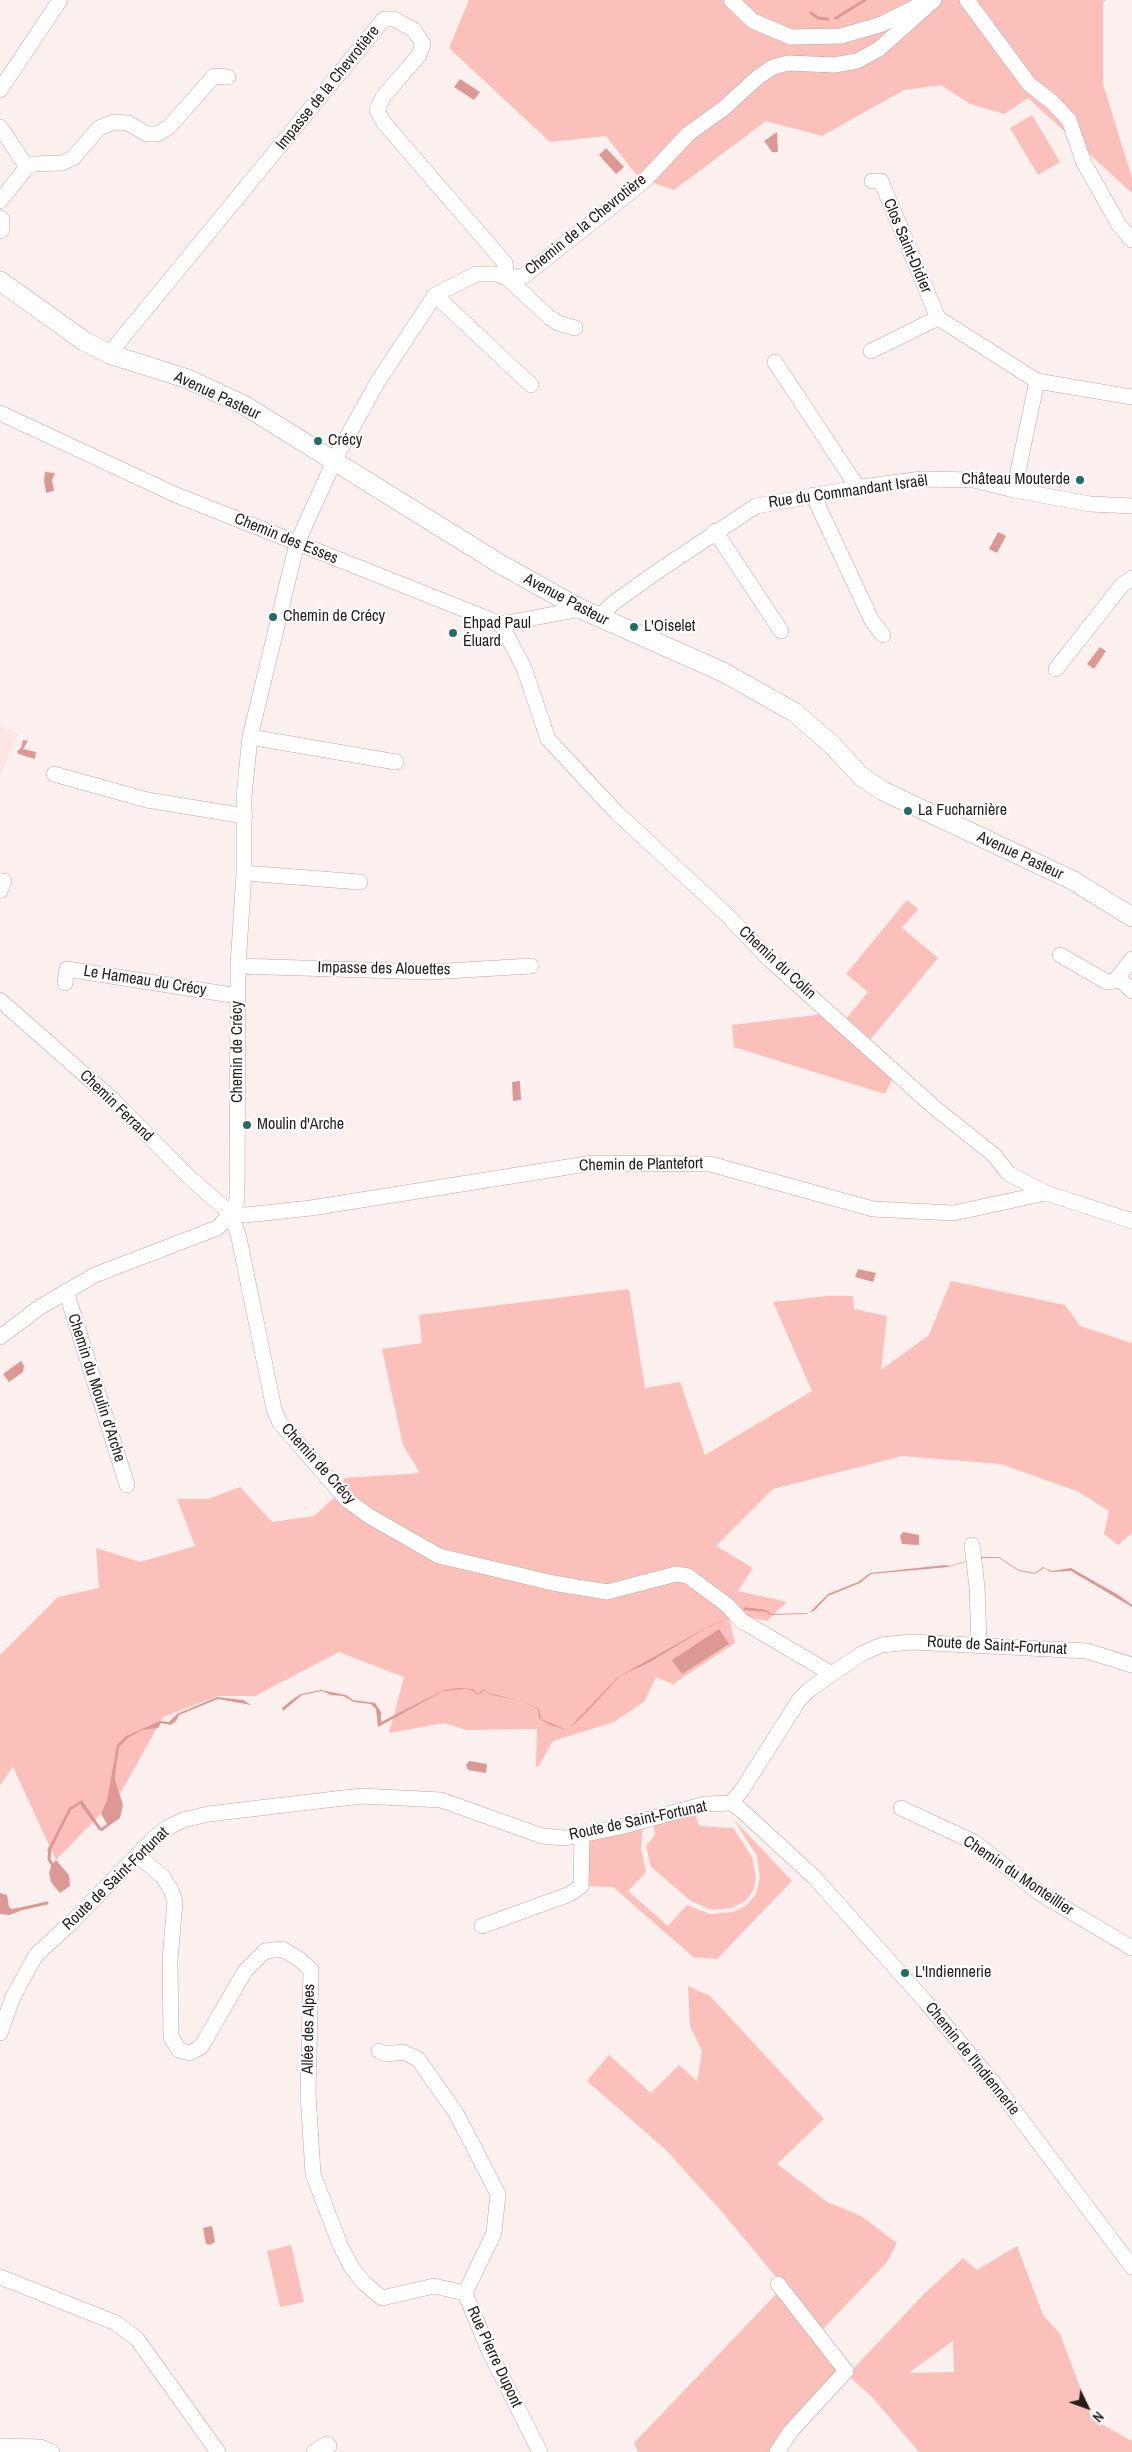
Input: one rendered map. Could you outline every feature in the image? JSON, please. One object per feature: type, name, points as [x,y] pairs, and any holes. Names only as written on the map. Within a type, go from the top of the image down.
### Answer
[{"type":"main road","points":[[0,220],[0,229]]},
{"type":"main road","name":"Avenue Pasteur","points":[[0,281],[84,341],[109,354],[188,379],[244,405],[492,559],[589,614],[722,672],[794,712],[831,744],[862,777],[883,791],[1072,880],[1132,917]]},
{"type":"street","points":[[0,90],[60,0]]},
{"type":"street","points":[[731,0],[753,21],[791,37],[841,36],[882,24],[928,0]]},
{"type":"street","name":"Chemin de la Chevrotière","points":[[435,294],[476,274],[497,274],[507,278],[524,276],[643,182],[688,134],[724,108],[765,72],[788,63],[834,65],[857,61],[880,49],[934,0]]},
{"type":"street","points":[[967,0],[1029,84],[1052,102],[1069,120],[1084,163],[1119,225],[1132,240]]},
{"type":"street","name":"Impasse de la Chevrotière","points":[[109,354],[384,19],[394,19],[414,30],[423,44],[419,55],[383,97],[377,110],[384,123],[505,263],[507,278]]},
{"type":"street","points":[[0,201],[27,166],[62,163],[73,158],[99,128],[114,122],[128,123],[147,134],[157,134],[169,127],[214,76],[228,77]]},
{"type":"street","points":[[0,126],[27,166]]},
{"type":"street","name":"Clos Saint-Didier","points":[[872,181],[881,181],[938,318]]},
{"type":"street","points":[[507,278],[549,317],[574,328]]},
{"type":"street","points":[[334,460],[377,383],[435,294],[531,385]]},
{"type":"street","points":[[871,351],[938,318],[1036,381],[1132,397]]},
{"type":"street","points":[[775,362],[858,488]]},
{"type":"street","points":[[1014,490],[1036,381]]},
{"type":"street","name":"Chemin des Esses","points":[[0,413],[143,481],[501,624]]},
{"type":"street","name":"Chemin de Crécy","points":[[334,460],[297,543],[250,737],[245,816],[244,873],[238,966],[237,1200],[231,1214],[239,1238],[274,1409],[288,1434],[348,1500],[368,1516],[439,1556],[553,1583],[607,1592],[676,1574],[688,1576],[727,1605],[742,1621],[832,1674]]},
{"type":"street","name":"Rue du Commandant Israël","points":[[589,614],[616,602],[715,531],[756,506],[921,479],[974,480],[1014,490],[1090,504],[1132,506]]},
{"type":"street","points":[[813,496],[872,620],[883,635]]},
{"type":"street","points":[[715,531],[781,631]]},
{"type":"street","points":[[1056,669],[1122,585],[1132,578]]},
{"type":"street","points":[[501,624],[589,614]]},
{"type":"street","name":"Chemin du Colin","points":[[501,624],[524,668],[548,739],[616,812],[724,912],[768,959],[852,1031],[935,1108],[994,1155],[1008,1172],[1046,1193],[1132,1221]]},
{"type":"street","points":[[250,737],[396,762]]},
{"type":"street","points":[[54,774],[147,800],[245,816]]},
{"type":"street","points":[[244,873],[360,882]]},
{"type":"street","points":[[1060,955],[1107,982],[1115,981],[1132,959]]},
{"type":"street","name":"Impasse des Alouettes","points":[[238,966],[430,972],[531,966]]},
{"type":"street","name":"Le Hameau du Crécy","points":[[64,983],[67,968],[238,996]]},
{"type":"street","points":[[1118,977],[1132,991]]},
{"type":"street","name":"Chemin Ferrand","points":[[0,1000],[112,1099],[189,1177],[231,1214]]},
{"type":"street","name":"Chemin de Plantefort","points":[[231,1214],[246,1215],[311,1208],[593,1163],[710,1164],[873,1209],[954,1213],[1046,1193]]},
{"type":"street","name":"Chemin du Moulin d'Arche","points":[[0,1337],[40,1307],[95,1275],[216,1228],[231,1214]]},
{"type":"street","name":"Chemin du Moulin d'Arche","points":[[66,1291],[127,1485]]},
{"type":"street","points":[[973,1554],[979,1644]]},
{"type":"street","name":"Route de Saint-Fortunat","points":[[0,2034],[13,1997],[36,1955],[71,1923],[137,1855],[167,1828],[182,1820],[208,1814],[361,1796],[441,1800],[542,1836],[565,1838],[705,1804],[731,1803],[742,1790],[799,1700],[810,1689],[861,1654],[881,1645],[912,1642],[1087,1651],[1132,1665]]},
{"type":"street","name":"Chemin de l'Indiennerie","points":[[731,1803],[740,1809],[814,1877],[925,2001],[994,2082],[1132,2266]]},
{"type":"street","name":"Chemin du Monteillier","points":[[902,1808],[974,1842],[1041,1894],[1132,1948]]},
{"type":"street","points":[[482,1926],[570,1894],[581,1886],[582,1835]]},
{"type":"street","name":"Allée des Alpes","points":[[137,1855],[163,1877],[171,1890],[175,1902],[170,1960],[171,2037],[179,2050],[190,2054],[201,2047],[245,1971],[265,1952],[282,1949],[299,1959],[310,1970],[308,2093],[313,2174],[340,2245],[352,2268],[364,2283],[382,2298],[434,2286],[465,2293]]},
{"type":"street","name":"Rue Pierre Dupont","points":[[379,2051],[386,2054],[403,2052],[418,2059],[456,2112],[498,2194],[494,2233],[465,2293],[489,2351],[540,2452]]},
{"type":"street","points":[[0,2277],[116,2323],[137,2340],[218,2452]]},
{"type":"street","points":[[777,2452],[791,2431],[846,2371],[778,2284]]},
{"type":"street","points":[[314,2452],[327,2444],[329,2446]]},
{"type":"street","points":[[0,2446],[40,2447],[52,2452]]},
{"type":"shaded area","points":[[469,0],[1107,0],[1103,2],[1103,84],[1132,178],[1132,193],[1028,98],[1004,114],[970,104],[941,85],[904,90],[822,136],[766,121],[674,190],[639,178],[606,136],[550,142],[449,48]]},
{"type":"shaded area","points":[[460,79],[480,92],[474,100],[454,87]]},
{"type":"shaded area","points":[[1032,115],[1060,162],[1038,175],[1010,128]]},
{"type":"shaded area","points":[[777,132],[778,152],[772,152],[764,141]]},
{"type":"shaded area","points":[[606,148],[624,167],[616,174],[599,155]]},
{"type":"shaded area","points":[[45,472],[55,473],[52,480],[54,491],[46,493],[44,480]]},
{"type":"shaded area","points":[[998,532],[1006,536],[997,553],[989,549]]},
{"type":"shaded area","points":[[1100,647],[1106,651],[1094,669],[1087,664]]},
{"type":"shaded area","points":[[0,726],[18,734],[0,776]]},
{"type":"shaded area","points":[[23,740],[28,741],[23,749],[36,752],[35,759],[18,754],[17,751],[21,748]]},
{"type":"shaded area","points":[[907,900],[918,909],[902,928],[938,958],[870,1040],[845,1020],[868,992],[846,974]]},
{"type":"shaded area","points":[[824,1014],[894,1075],[885,1094],[734,1047],[732,1025]]},
{"type":"shaded area","points":[[520,1081],[521,1100],[513,1101],[512,1082]]},
{"type":"shaded area","points":[[858,1269],[876,1273],[873,1282],[855,1277]]},
{"type":"shaded area","points":[[951,1281],[1065,1305],[1080,1326],[1132,1343],[1132,1533],[1118,1545],[1104,1534],[1109,1511],[1079,1492],[1001,1464],[902,1456],[773,1489],[716,1546],[753,1568],[738,1591],[787,1602],[767,1621],[728,1613],[735,1643],[673,1684],[656,1677],[644,1702],[614,1722],[553,1741],[538,1767],[536,1766],[537,1729],[466,1730],[444,1723],[389,1733],[404,1677],[339,1652],[255,1696],[218,1696],[163,1717],[120,1794],[56,1860],[13,1767],[0,1785],[0,1655],[58,1597],[99,1588],[96,1548],[140,1562],[195,1546],[177,1499],[208,1499],[240,1487],[272,1522],[314,1516],[336,1496],[345,1478],[420,1473],[403,1445],[382,1349],[422,1343],[419,1315],[629,1289],[645,1388],[680,1382],[705,1455],[812,1391],[773,1302],[827,1296],[853,1296],[854,1309],[887,1316],[881,1370],[929,1335]]},
{"type":"shaded area","points":[[21,1361],[24,1366],[23,1372],[9,1382],[3,1374]]},
{"type":"shaded area","points":[[903,1532],[919,1535],[919,1545],[902,1544],[900,1536]]},
{"type":"shaded area","points":[[979,1557],[999,1557],[1019,1570],[1035,1573],[1043,1567],[1052,1571],[1071,1568],[1132,1605],[1132,1607],[1071,1571],[1051,1572],[1044,1568],[1035,1574],[1019,1571],[999,1558],[978,1558],[949,1567],[871,1574],[860,1583],[828,1596],[815,1610],[809,1613],[828,1594],[858,1582],[870,1573],[950,1566]]},
{"type":"shaded area","points":[[745,1607],[766,1610],[771,1614],[809,1613],[770,1615],[766,1612],[743,1610]]},
{"type":"shaded area","points":[[732,1617],[706,1628],[648,1663],[620,1676],[585,1714],[567,1730],[618,1677],[709,1626]]},
{"type":"shaded area","points":[[719,1629],[729,1644],[682,1674],[672,1660]]},
{"type":"shaded area","points":[[460,1688],[473,1689],[478,1694],[482,1690],[485,1690],[491,1694],[519,1700],[491,1695],[486,1691],[478,1695],[472,1690],[465,1689],[443,1691],[378,1727],[376,1709],[371,1704],[354,1702],[343,1696],[331,1695],[322,1691],[302,1695],[283,1711],[282,1708],[301,1694],[321,1690],[346,1695],[353,1700],[375,1703],[381,1712],[381,1722],[444,1690]]},
{"type":"shaded area","points":[[217,1697],[243,1700],[251,1705],[218,1699],[179,1715],[171,1725],[161,1723],[158,1728],[142,1730],[128,1738],[119,1747],[116,1766],[115,1780],[123,1805],[120,1818],[102,1831],[99,1830],[80,1804],[71,1810],[50,1852],[47,1851],[69,1808],[82,1800],[101,1828],[107,1824],[101,1814],[107,1800],[117,1745],[126,1736],[160,1721],[169,1722],[177,1714]]},
{"type":"shaded area","points":[[519,1700],[539,1709],[541,1719],[567,1730],[550,1725],[540,1719],[538,1709]]},
{"type":"shaded area","points":[[469,1761],[487,1764],[486,1773],[468,1770],[466,1765]]},
{"type":"shaded area","points":[[695,1814],[699,1826],[733,1828],[752,1857],[756,1878],[753,1891],[745,1901],[732,1908],[712,1910],[691,1901],[651,1867],[646,1846],[655,1835],[653,1824]]},
{"type":"shaded area","points":[[734,1820],[792,1881],[717,1959],[693,1957],[613,1887],[585,1886],[586,1842],[643,1827],[641,1848],[646,1872],[628,1891],[668,1926],[687,1905],[710,1914],[733,1912],[747,1905],[756,1894],[760,1878],[757,1856]]},
{"type":"shaded area","points":[[56,1860],[69,1875],[70,1886],[60,1893],[51,1882],[49,1873],[52,1864]]},
{"type":"shaded area","points":[[0,1893],[7,1895],[9,1907],[12,1909],[17,1908],[20,1911],[9,1915],[0,1914]]},
{"type":"shaded area","points":[[688,1986],[710,1996],[824,2119],[777,2164],[827,2202],[861,2216],[897,2243],[887,2262],[821,2331],[723,2213],[666,2150],[587,2081],[609,2055],[651,2093],[679,2065],[697,2081],[702,2051],[690,2026]]},
{"type":"shaded area","points":[[212,2226],[215,2242],[210,2245],[206,2244],[203,2228]]},
{"type":"shaded area","points":[[291,2245],[304,2302],[280,2307],[267,2251]]},
{"type":"shaded area","points":[[1017,2246],[1043,2315],[1060,2334],[1092,2419],[1132,2441],[1132,2452],[919,2452],[873,2398],[850,2377],[854,2368],[922,2296],[963,2258],[977,2270]],"holes":[[[953,2341],[954,2372],[910,2373]]]},
{"type":"shaded area","points":[[779,2291],[840,2370],[772,2450],[767,2452],[638,2452],[634,2443]]},
{"type":"waterway","points":[[836,18],[865,0]]},
{"type":"waterway","points":[[811,13],[818,18],[828,19]]},
{"type":"waterway","points":[[50,1848],[49,1859],[53,1866]]},
{"type":"waterway","points":[[16,1910],[47,1903]]},
{"type":"place","name":"Crécy","points":[[318,441]]},
{"type":"place","name":"Château Mouterde","points":[[1080,480]]},
{"type":"place","name":"Chemin de Crécy","points":[[273,617]]},
{"type":"place","name":"L'Oiselet","points":[[634,627]]},
{"type":"place","name":"Ehpad Paul Éluard","points":[[453,633]]},
{"type":"place","name":"La Fucharnière","points":[[908,811]]},
{"type":"place","name":"Moulin d'Arche","points":[[247,1125]]},
{"type":"place","name":"L'Indiennerie","points":[[905,1973]]}]
